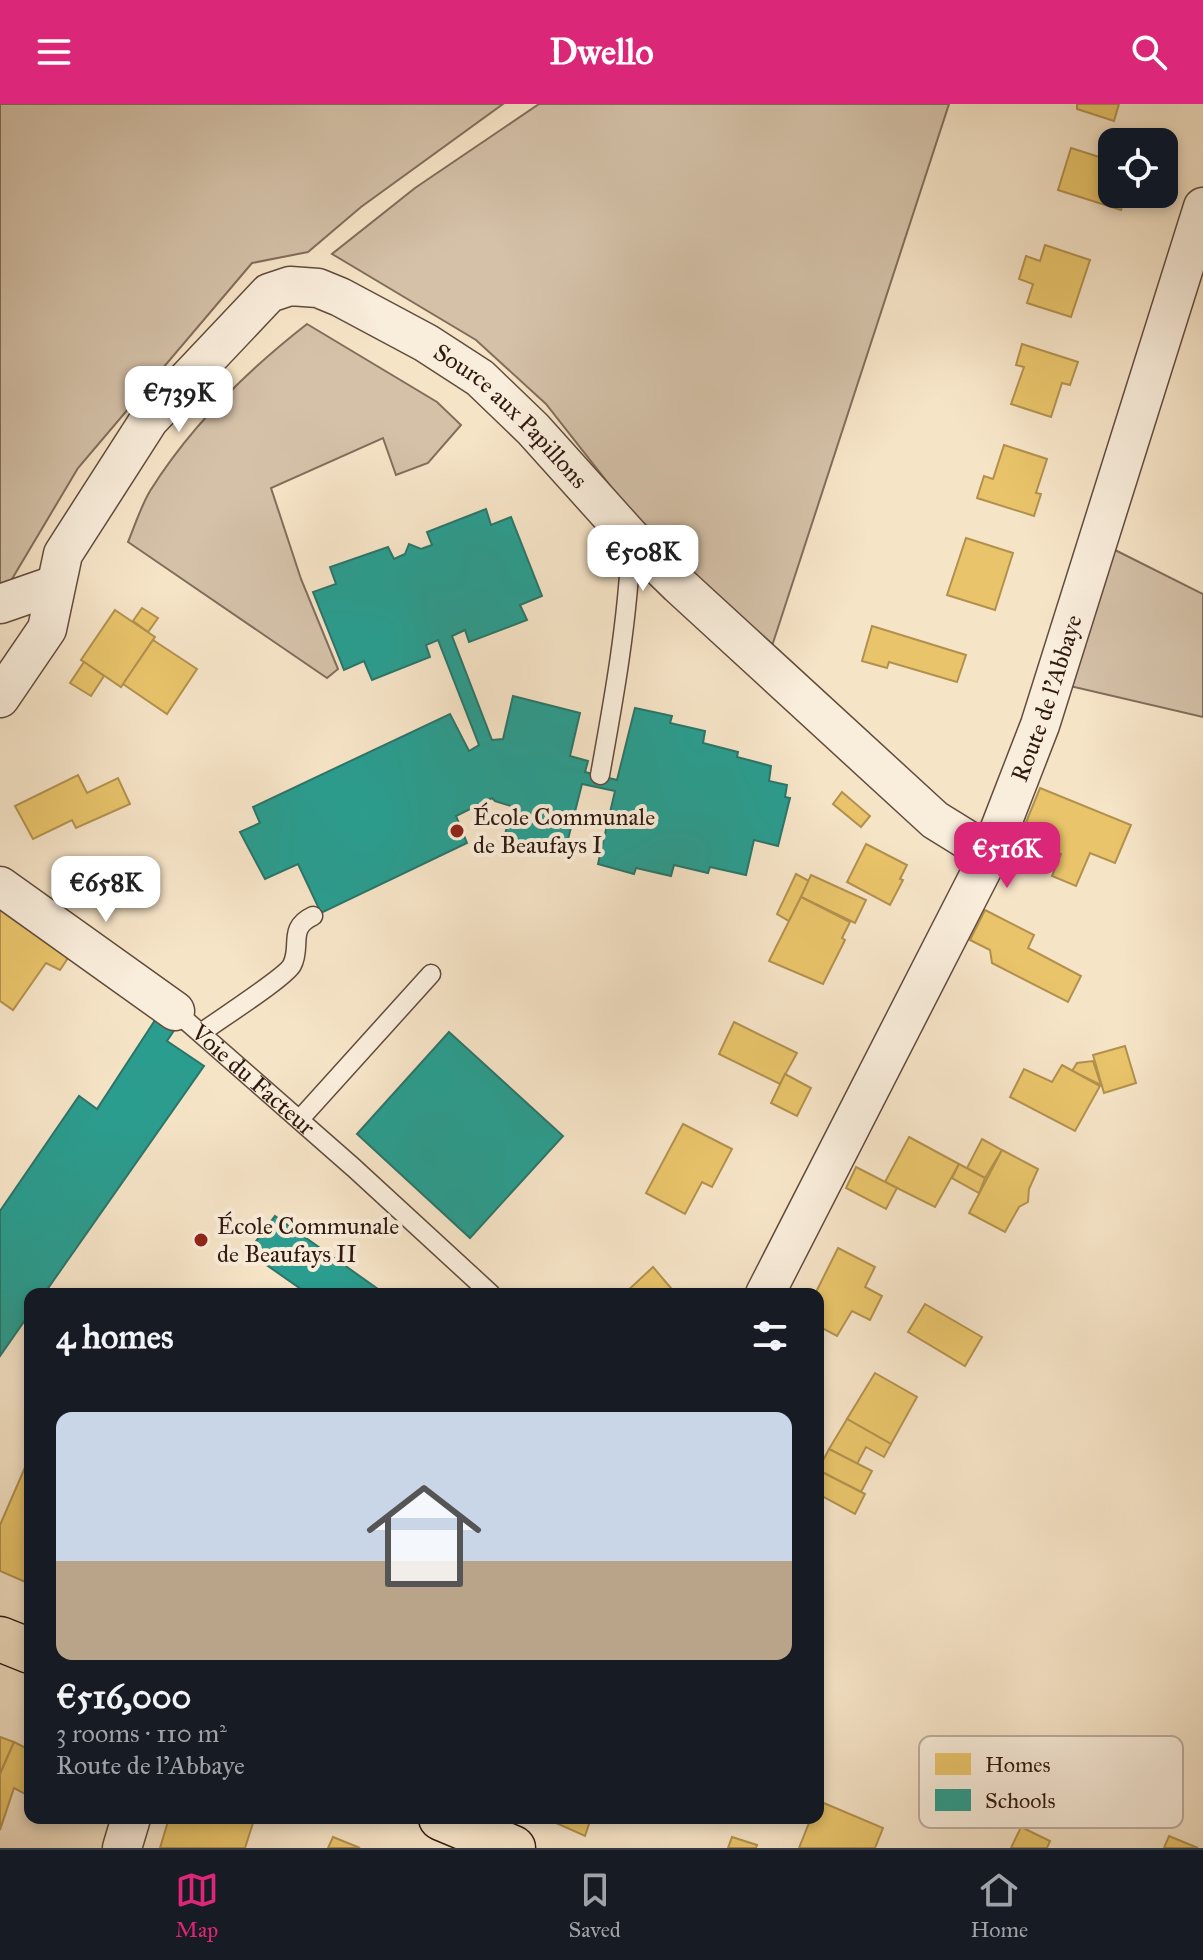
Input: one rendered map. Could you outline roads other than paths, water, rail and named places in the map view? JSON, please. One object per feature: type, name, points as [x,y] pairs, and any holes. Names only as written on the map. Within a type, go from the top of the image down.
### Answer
[{"type":"main road","points":[[0,1639],[24,1649]]},
{"type":"main road","points":[[469,1824],[513,1848]]},
{"type":"street","name":"Route de l'Abbaye","points":[[768,1288],[990,854],[1040,725],[1203,207]]},
{"type":"street","name":"Source aux Papillons","points":[[0,698],[47,629],[63,554],[149,420],[269,293],[290,286],[318,288],[426,343],[480,378],[533,429],[631,538],[923,810],[990,854]]},
{"type":"street","points":[[0,604],[55,585]]},
{"type":"street","name":"Voie du Facteur","points":[[0,886],[188,1022]]},
{"type":"street","points":[[122,1848],[129,1824]]},
{"type":"lane","points":[[600,775],[617,681],[630,579],[631,538]]},
{"type":"lane","points":[[188,1022],[287,971],[295,955],[296,934],[302,924],[313,916]]},
{"type":"lane","points":[[300,1119],[431,974]]},
{"type":"lane","name":"Voie du Facteur","points":[[188,1022],[300,1119],[484,1288]]},
{"type":"place","name":"École Communale de Beaufays I","points":[[457,831]]},
{"type":"place","name":"École Communale de Beaufays II","points":[[201,1240]]}]
